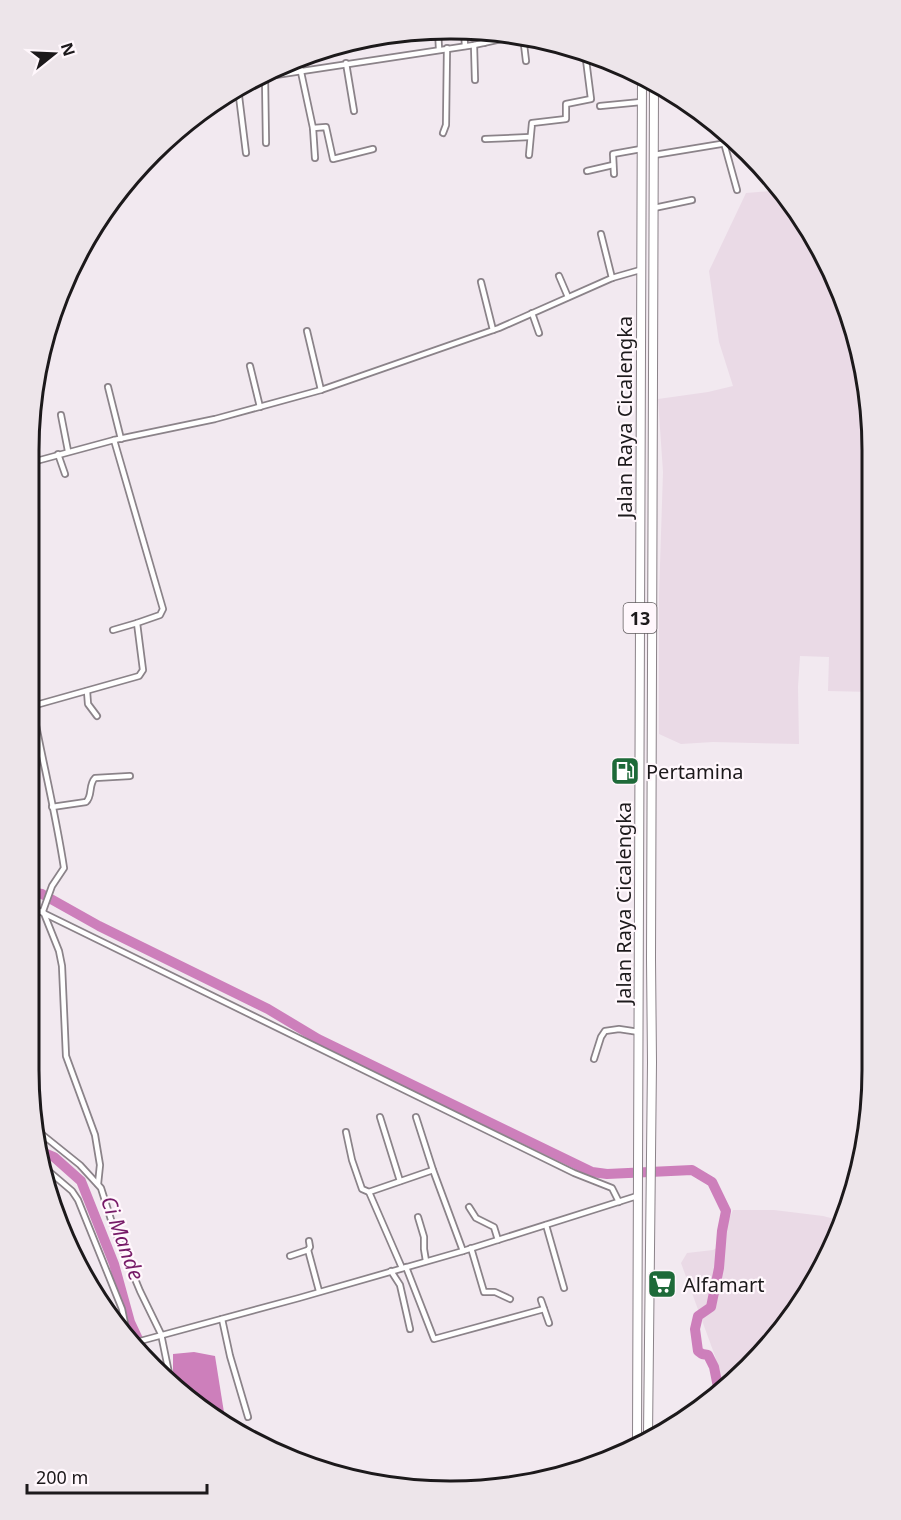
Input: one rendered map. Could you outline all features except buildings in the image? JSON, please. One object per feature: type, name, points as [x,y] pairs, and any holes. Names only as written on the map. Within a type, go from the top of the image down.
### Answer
[{"type":"highway","name":"Jalan Raya Cicalengka","points":[[637,1437],[642,86]]},
{"type":"highway","name":"Jalan Raya Cicalengka","points":[[648,1430],[654,93]]},
{"type":"highway","points":[[640,194],[654,194]]},
{"type":"street","points":[[438,39],[439,49]]},
{"type":"street","points":[[465,40],[465,46]]},
{"type":"street","points":[[285,73],[492,42]]},
{"type":"street","points":[[474,45],[476,80]]},
{"type":"street","points":[[524,46],[526,62]]},
{"type":"street","points":[[443,133],[446,125],[447,48]]},
{"type":"street","points":[[529,155],[532,123],[566,119],[566,104],[591,99],[586,62]]},
{"type":"street","points":[[346,63],[354,111]]},
{"type":"street","points":[[300,67],[313,128],[315,158]]},
{"type":"street","points":[[262,85],[266,143]]},
{"type":"street","points":[[239,98],[246,153]]},
{"type":"street","points":[[600,106],[641,102]]},
{"type":"street","points":[[313,128],[326,127],[333,159],[373,149]]},
{"type":"street","points":[[485,139],[530,136]]},
{"type":"street","points":[[654,155],[724,143],[737,190]]},
{"type":"street","points":[[614,174],[612,154],[641,148]]},
{"type":"street","points":[[587,171],[613,165]]},
{"type":"street","points":[[654,208],[692,200]]},
{"type":"street","points":[[601,234],[612,278]]},
{"type":"street","points":[[39,460],[68,451],[175,429],[321,390],[493,330],[612,278],[640,270]]},
{"type":"street","points":[[559,276],[568,297]]},
{"type":"street","points":[[481,282],[493,330]]},
{"type":"street","points":[[532,313],[539,333]]},
{"type":"street","points":[[307,331],[321,390]]},
{"type":"street","points":[[250,366],[260,407]]},
{"type":"street","points":[[108,387],[117,440],[164,609],[160,615],[113,630]]},
{"type":"street","points":[[61,415],[68,451]]},
{"type":"street","points":[[58,454],[65,474]]},
{"type":"street","points":[[39,705],[135,677],[141,673],[143,670],[137,623]]},
{"type":"street","points":[[87,691],[88,704],[97,716]]},
{"type":"street","points":[[39,741],[60,835],[64,868],[53,883],[43,910],[59,951],[62,966],[66,1056],[95,1135],[100,1165],[98,1184]]},
{"type":"street","points":[[52,807],[86,802],[90,798],[91,784],[95,778],[130,776]]},
{"type":"street","points":[[39,909],[554,1164],[590,1181],[612,1188],[619,1202]]},
{"type":"street","points":[[594,1059],[605,1031],[619,1029],[639,1032]]},
{"type":"street","points":[[380,1117],[400,1181]]},
{"type":"street","points":[[416,1117],[463,1251]]},
{"type":"street","points":[[346,1132],[362,1189],[369,1192],[434,1338],[544,1309]]},
{"type":"street","points":[[45,1137],[80,1165],[98,1184],[158,1335],[167,1367]]},
{"type":"street","points":[[369,1192],[433,1170]]},
{"type":"street","points":[[53,1175],[72,1191],[78,1200],[122,1309],[124,1320]]},
{"type":"street","points":[[141,1341],[463,1251],[637,1196]]},
{"type":"street","points":[[469,1206],[476,1218],[494,1227],[498,1240]]},
{"type":"street","points":[[418,1217],[424,1237],[426,1261]]},
{"type":"street","points":[[546,1225],[564,1288]]},
{"type":"street","points":[[309,1241],[308,1250],[319,1291]]},
{"type":"street","points":[[471,1248],[484,1292],[495,1292],[510,1299]]},
{"type":"street","points":[[290,1256],[308,1250]]},
{"type":"street","points":[[391,1271],[400,1285],[410,1329]]},
{"type":"street","points":[[541,1300],[549,1323]]},
{"type":"street","points":[[222,1319],[228,1349],[248,1417]]},
{"type":"shaded area","points":[[770,191],[793,222],[820,268],[848,344],[861,424],[862,692],[828,691],[829,657],[800,656],[799,744],[713,742],[681,744],[659,734],[659,596],[663,472],[658,399],[733,386],[719,342],[709,271],[746,193]]},
{"type":"shaded area","points":[[733,1210],[774,1210],[834,1219],[820,1252],[793,1298],[760,1341],[721,1380],[715,1356],[681,1263],[687,1253],[713,1250],[726,1243],[727,1224]]},
{"type":"shaded area","points":[[194,1352],[215,1356],[224,1413],[173,1373],[173,1354]]},
{"type":"waterway","points":[[39,894],[99,926],[268,1009],[318,1039],[592,1172],[607,1174],[692,1170],[712,1182],[726,1211],[719,1268],[711,1307],[698,1316],[695,1329],[698,1351],[708,1355],[714,1367],[717,1383]]},
{"type":"waterway","name":"Ci Mande","points":[[48,1155],[81,1181],[114,1264],[130,1322],[136,1335]]},
{"type":"place","name":"Pertamina","points":[[625,771]]},
{"type":"place","name":"Alfamart","points":[[662,1284]]}]
